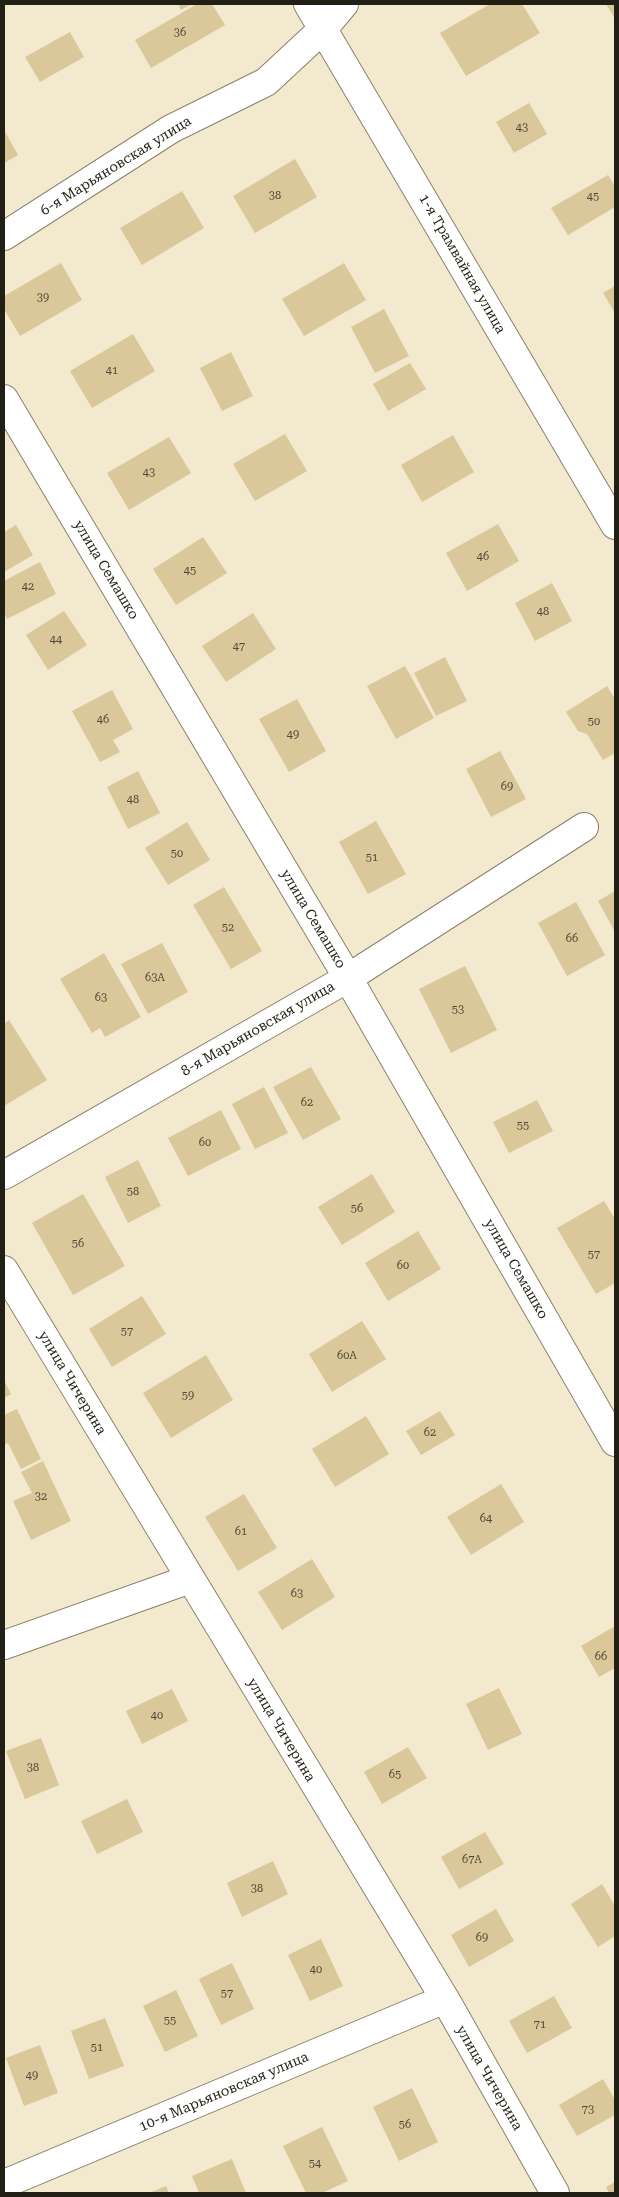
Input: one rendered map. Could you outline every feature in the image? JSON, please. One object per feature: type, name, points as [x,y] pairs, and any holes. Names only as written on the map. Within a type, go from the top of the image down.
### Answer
[{"type":"street","name":"1-я Трамвайная улица","points":[[308,4],[615,525]]},
{"type":"street","name":"6-я Марьяновская улица","points":[[4,236],[171,129],[266,82],[323,29],[344,4]]},
{"type":"street","name":"улица Семашко","points":[[4,399],[348,978],[615,1442]]},
{"type":"street","name":"8-я Марьяновская улица","points":[[4,1175],[348,978],[584,827]]},
{"type":"street","name":"улица Чичерина","points":[[4,1270],[444,1999],[555,2193]]},
{"type":"street","points":[[4,1645],[190,1579]]},
{"type":"street","name":"10-я Марьяновская улица","points":[[4,2184],[444,1999]]},
{"type":"building","points":[[178,4],[192,4],[181,10]]},
{"type":"building","points":[[197,4],[212,4],[225,25],[151,68],[135,40]]},
{"type":"building","points":[[490,4],[522,4],[540,33],[466,76],[440,33]]},
{"type":"building","points":[[606,4],[615,4],[614,17]]},
{"type":"building","points":[[70,32],[84,57],[40,82],[25,57]]},
{"type":"building","points":[[529,103],[547,134],[514,153],[496,122]]},
{"type":"building","points":[[4,130],[18,155],[4,163]]},
{"type":"building","points":[[295,159],[317,197],[255,233],[233,196]]},
{"type":"building","points":[[608,175],[615,186],[615,207],[568,235],[551,208]]},
{"type":"building","points":[[182,191],[204,228],[142,265],[120,228]]},
{"type":"building","points":[[61,263],[82,300],[20,336],[4,309],[4,296]]},
{"type":"building","points":[[344,263],[366,300],[304,336],[282,299]]},
{"type":"building","points":[[615,286],[615,313],[603,293]]},
{"type":"building","points":[[384,309],[409,356],[375,373],[351,327]]},
{"type":"building","points":[[133,334],[155,371],[92,408],[70,371]]},
{"type":"building","points":[[231,352],[253,396],[222,411],[200,368]]},
{"type":"building","points":[[410,363],[426,389],[388,411],[373,384]]},
{"type":"building","points":[[285,434],[307,471],[255,501],[233,464]]},
{"type":"building","points":[[453,435],[474,472],[422,502],[401,465]]},
{"type":"building","points":[[169,437],[191,473],[129,510],[107,473]]},
{"type":"building","points":[[498,524],[519,561],[467,591],[446,553]]},
{"type":"building","points":[[16,525],[33,555],[4,572],[4,532]]},
{"type":"building","points":[[203,537],[227,573],[176,605],[153,569]]},
{"type":"building","points":[[40,562],[56,594],[7,619],[4,612],[4,581]]},
{"type":"building","points":[[552,583],[572,621],[535,641],[515,603]]},
{"type":"building","points":[[64,611],[87,645],[48,670],[26,635]]},
{"type":"building","points":[[253,613],[276,649],[226,682],[202,646]]},
{"type":"building","points":[[445,657],[467,701],[436,716],[414,673]]},
{"type":"building","points":[[405,666],[434,718],[396,739],[367,686]]},
{"type":"building","points":[[607,686],[615,699],[615,753],[603,760],[587,734],[578,731],[566,712]]},
{"type":"building","points":[[112,690],[133,729],[113,740],[120,752],[100,762],[72,711]]},
{"type":"building","points":[[297,699],[326,751],[289,772],[259,719]]},
{"type":"building","points":[[500,751],[526,799],[491,817],[466,769]]},
{"type":"building","points":[[138,771],[160,813],[128,829],[107,787]]},
{"type":"building","points":[[376,821],[406,874],[368,894],[339,842]]},
{"type":"building","points":[[187,822],[210,860],[168,885],[145,848]]},
{"type":"building","points":[[224,887],[262,951],[231,969],[193,905]]},
{"type":"building","points":[[615,891],[615,932],[598,901]]},
{"type":"building","points":[[576,902],[605,955],[567,976],[538,923]]},
{"type":"building","points":[[162,943],[188,992],[148,1014],[121,964]]},
{"type":"building","points":[[104,953],[141,1017],[105,1037],[100,1028],[92,1033],[60,979]]},
{"type":"building","points":[[465,966],[497,1030],[451,1053],[419,989]]},
{"type":"building","points":[[9,1020],[47,1080],[4,1106],[4,1024]]},
{"type":"building","points":[[311,1067],[341,1119],[303,1140],[273,1087]]},
{"type":"building","points":[[264,1087],[288,1133],[255,1149],[232,1104]]},
{"type":"building","points":[[537,1100],[553,1131],[509,1153],[493,1122]]},
{"type":"building","points":[[221,1110],[241,1149],[188,1176],[168,1138]]},
{"type":"building","points":[[138,1160],[161,1206],[128,1223],[105,1177]]},
{"type":"building","points":[[372,1174],[395,1212],[342,1245],[318,1207]]},
{"type":"building","points":[[83,1194],[125,1266],[73,1295],[32,1223]]},
{"type":"building","points":[[604,1201],[615,1219],[615,1283],[596,1294],[557,1228]]},
{"type":"building","points":[[418,1231],[441,1269],[388,1301],[365,1263]]},
{"type":"building","points":[[142,1296],[166,1334],[112,1367],[89,1329]]},
{"type":"building","points":[[362,1321],[386,1359],[332,1392],[309,1354]]},
{"type":"building","points":[[206,1355],[233,1400],[171,1438],[143,1393]]},
{"type":"building","points":[[4,1380],[11,1394],[4,1398]]},
{"type":"building","points":[[17,1409],[41,1459],[21,1469],[8,1443],[4,1445],[4,1415]]},
{"type":"building","points":[[440,1411],[455,1435],[421,1455],[406,1431]]},
{"type":"building","points":[[366,1416],[389,1454],[335,1487],[312,1449]]},
{"type":"building","points":[[43,1461],[71,1521],[31,1540],[13,1501],[32,1493],[21,1472]]},
{"type":"building","points":[[501,1484],[524,1522],[471,1555],[447,1517]]},
{"type":"building","points":[[244,1494],[277,1548],[238,1571],[205,1517]]},
{"type":"building","points":[[312,1559],[335,1597],[282,1630],[258,1592]]},
{"type":"building","points":[[615,1626],[615,1668],[599,1677],[581,1646]]},
{"type":"building","points":[[499,1688],[522,1734],[488,1750],[466,1704]]},
{"type":"building","points":[[172,1689],[188,1721],[142,1744],[126,1711]]},
{"type":"building","points":[[41,1738],[59,1785],[25,1799],[6,1751]]},
{"type":"building","points":[[408,1747],[427,1778],[382,1804],[364,1772]]},
{"type":"building","points":[[127,1799],[143,1832],[97,1854],[81,1821]]},
{"type":"building","points":[[485,1832],[504,1864],[459,1889],[441,1857]]},
{"type":"building","points":[[273,1861],[288,1894],[242,1917],[227,1883]]},
{"type":"building","points":[[602,1884],[615,1906],[615,1936],[598,1947],[571,1904]]},
{"type":"building","points":[[496,1909],[514,1941],[469,1967],[451,1935]]},
{"type":"building","points":[[321,1939],[343,1986],[310,2001],[288,1955]]},
{"type":"building","points":[[232,1963],[254,2009],[221,2025],[199,1979]]},
{"type":"building","points":[[176,1990],[198,2036],[165,2052],[143,2006]]},
{"type":"building","points":[[554,1996],[572,2028],[527,2053],[509,2021]]},
{"type":"building","points":[[105,2018],[124,2066],[89,2079],[71,2031]]},
{"type":"building","points":[[40,2045],[58,2093],[24,2106],[6,2058]]},
{"type":"building","points":[[603,2079],[615,2100],[615,2115],[577,2136],[559,2105]]},
{"type":"building","points":[[412,2088],[438,2142],[399,2161],[373,2107]]},
{"type":"building","points":[[322,2127],[348,2181],[322,2193],[306,2193],[283,2146]]},
{"type":"building","points":[[232,2159],[246,2193],[199,2193],[192,2176]]},
{"type":"building","points":[[615,2182],[615,2193],[609,2193],[606,2187]]},
{"type":"building","points":[[166,2186],[169,2193],[149,2193]]}]
